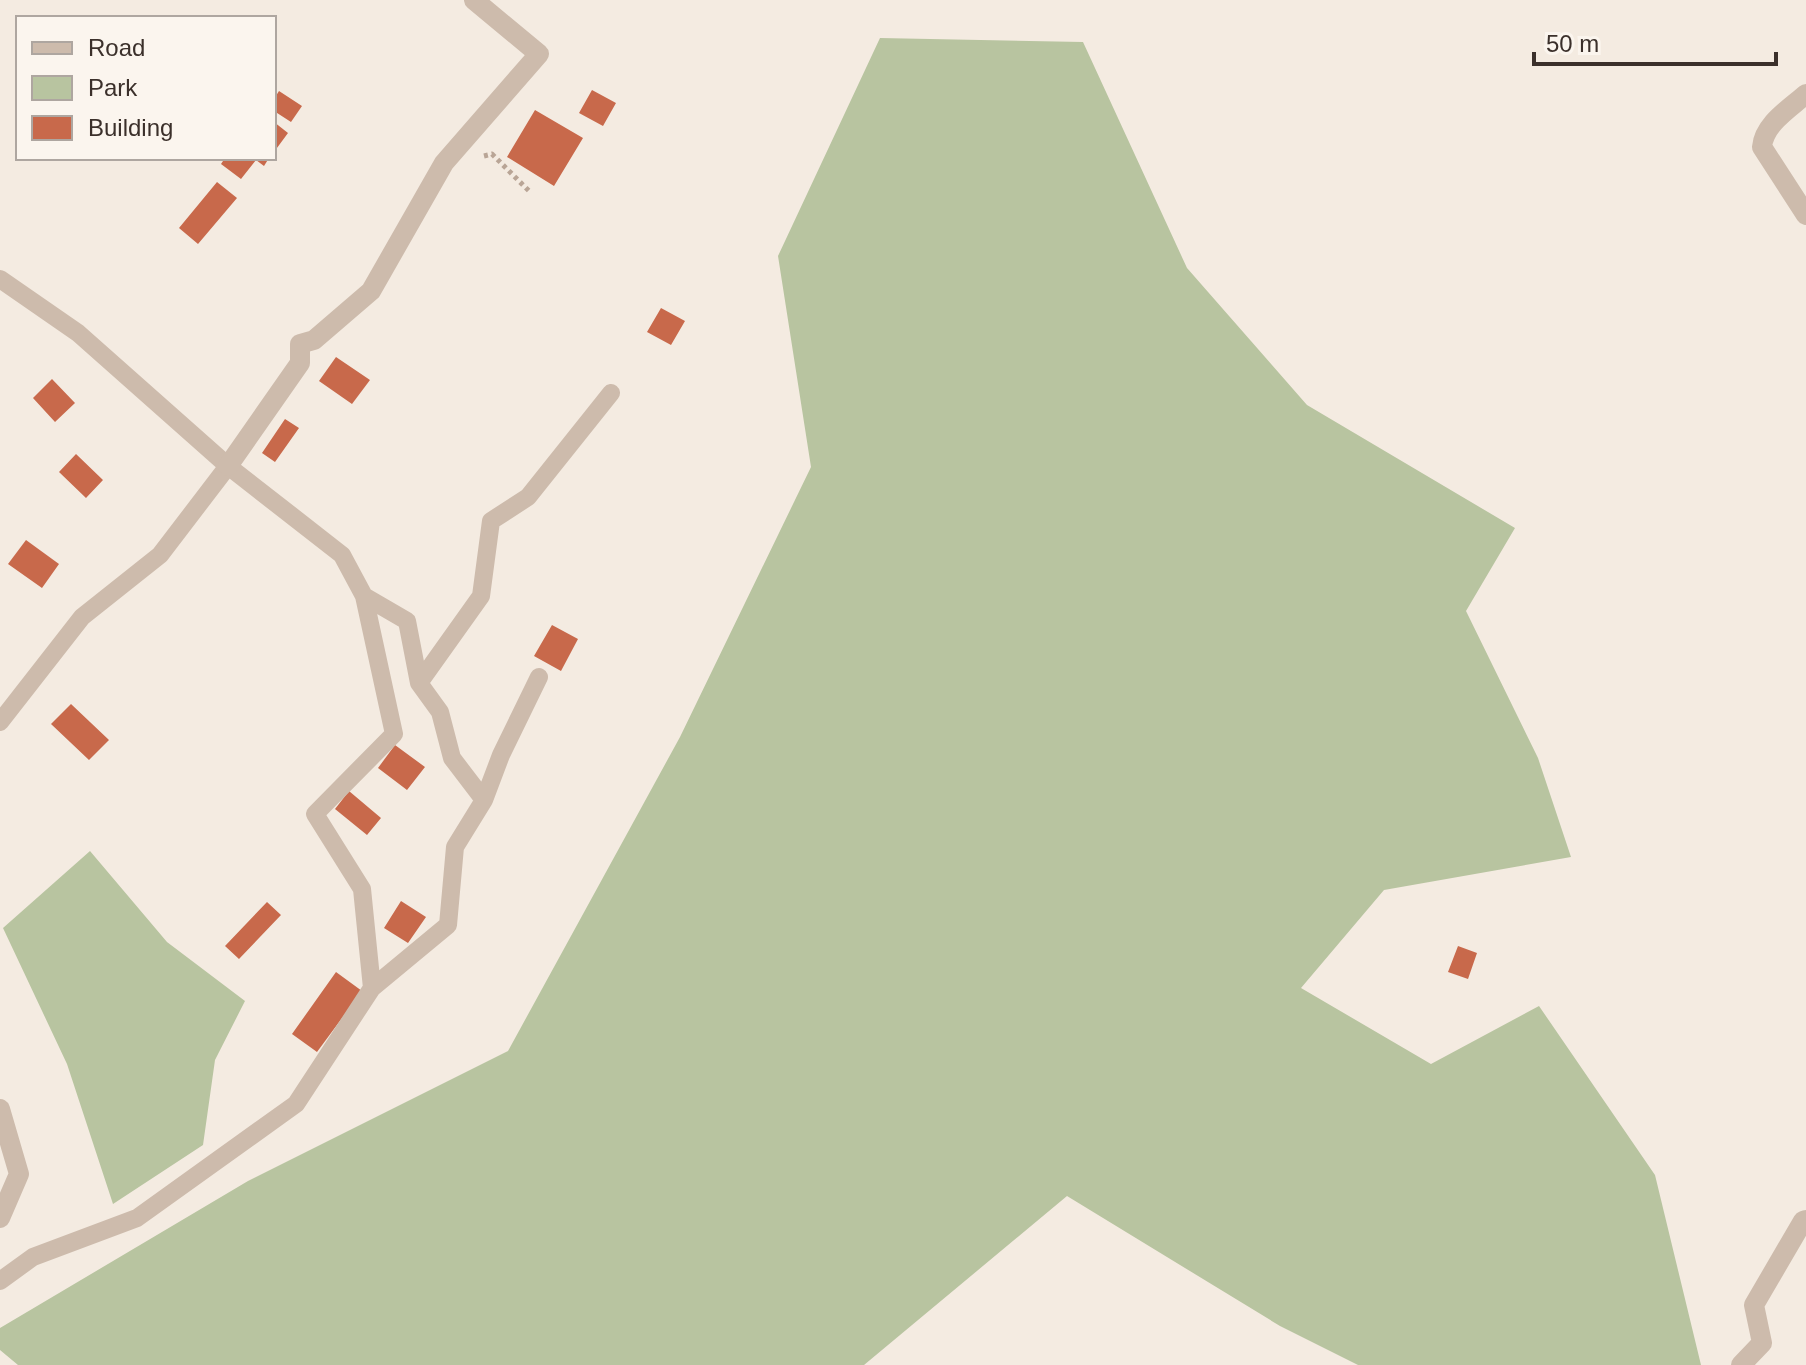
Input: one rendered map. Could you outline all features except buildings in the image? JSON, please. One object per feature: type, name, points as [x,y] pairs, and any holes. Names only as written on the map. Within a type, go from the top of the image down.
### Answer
[{"type":"street","points":[[228,466],[300,363],[300,344],[314,340],[371,291],[444,163],[539,54],[474,0]]},
{"type":"street","points":[[1806,94],[1768,128],[1762,147],[1806,215]]},
{"type":"street","points":[[0,1109],[19,1174],[0,1218]]},
{"type":"street","points":[[1741,1365],[1762,1343],[1754,1305],[1806,1220]]},
{"type":"lane","points":[[0,279],[78,333],[228,466],[342,555],[364,596],[394,734],[315,814],[362,889],[372,988]]},
{"type":"lane","points":[[419,683],[481,596],[491,521],[528,497],[611,393]]},
{"type":"lane","points":[[0,722],[82,617],[160,555],[228,466]]},
{"type":"lane","points":[[364,596],[407,621],[419,683],[440,712],[452,758],[484,800]]},
{"type":"lane","points":[[0,1281],[33,1257],[137,1218],[296,1104],[372,988],[448,925],[455,847],[484,800],[501,755],[539,677]]},
{"type":"path","points":[[444,163],[492,154],[531,193]]},
{"type":"green space","points":[[880,38],[1083,42],[1187,268],[1307,405],[1515,528],[1466,611],[1538,758],[1571,857],[1384,890],[1301,988],[1431,1064],[1539,1006],[1655,1175],[1701,1365],[1358,1365],[1280,1326],[1067,1196],[864,1365],[18,1365],[0,1350],[0,1328],[248,1181],[508,1051],[680,737],[811,467],[778,256]]},
{"type":"green space","points":[[90,851],[167,942],[245,1001],[215,1060],[203,1145],[113,1204],[67,1064],[3,928]]}]
